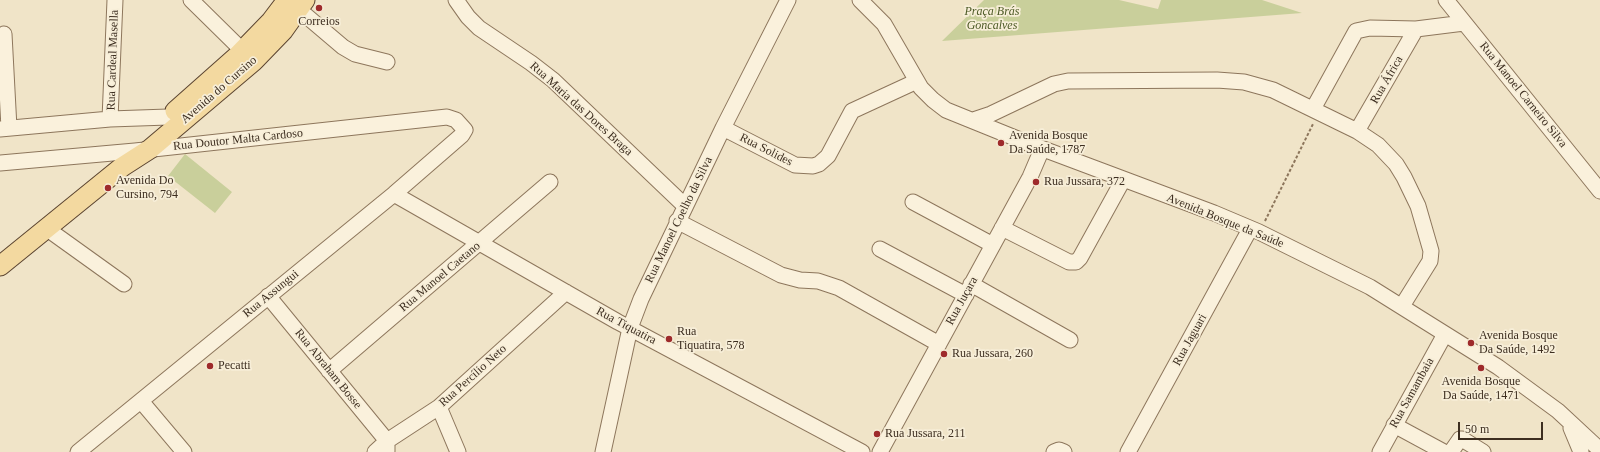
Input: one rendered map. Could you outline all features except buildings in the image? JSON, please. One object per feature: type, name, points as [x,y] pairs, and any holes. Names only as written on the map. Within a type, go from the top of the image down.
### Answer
[{"type":"main road","name":"Avenida do Cursino","points":[[0,266],[122,167],[176,118],[249,56],[283,31],[295,2]]},
{"type":"street","name":"Rua Cardeal Masella","points":[[110,119],[115,0]]},
{"type":"street","points":[[191,0],[249,56]]},
{"type":"street","name":"Rua Maria das Dores Braga","points":[[456,0],[468,18],[480,28],[532,63],[553,80],[685,206]]},
{"type":"street","name":"Rua Manoel Coelho da Silva","points":[[603,452],[630,328],[641,299],[677,221],[788,0]]},
{"type":"street","name":"Avenida Bosque da Saúde","points":[[860,0],[884,24],[917,81],[933,100],[946,110],[1164,196],[1252,232],[1331,267],[1402,306],[1505,372],[1558,411],[1570,423],[1590,449]]},
{"type":"street","name":"Rua Manoel Carneiro Silva","points":[[1446,0],[1600,191]]},
{"type":"street","points":[[295,2],[328,36],[355,54],[388,62]]},
{"type":"street","points":[[1316,111],[1356,31],[1370,28],[1416,29],[1464,23]]},
{"type":"street","name":"Rua África","points":[[1357,131],[1416,29]]},
{"type":"street","points":[[4,34],[5,129],[110,119],[176,118]]},
{"type":"street","points":[[973,120],[991,114],[1054,84],[1068,81],[1217,80],[1244,82],[1273,90],[1357,131],[1378,146],[1396,164],[1418,206],[1431,246],[1430,262],[1402,306]]},
{"type":"street","name":"Rua Solides","points":[[723,128],[795,165],[813,166],[819,164],[828,156],[852,111],[917,81]]},
{"type":"street","name":"Rua Doutor Malta Cardoso","points":[[0,163],[142,150],[446,117],[456,120],[462,125],[465,130],[462,135]]},
{"type":"street","name":"Rua Assungui","points":[[78,452],[394,194],[462,135]]},
{"type":"street","name":"Rua Juçara","points":[[880,452],[1030,176],[1042,149]]},
{"type":"street","points":[[1002,228],[1070,262],[1076,262],[1123,180]]},
{"type":"street","name":"Rua Manoel Caetano","points":[[329,371],[480,244],[550,182]]},
{"type":"street","name":"Rua Tiquatira","points":[[394,194],[630,328],[862,452]]},
{"type":"street","points":[[913,202],[993,245]]},
{"type":"street","points":[[677,221],[781,275],[800,280],[818,281],[839,288],[939,344]]},
{"type":"street","points":[[46,228],[124,284]]},
{"type":"street","name":"Rua Jaguari","points":[[1128,452],[1252,232]]},
{"type":"street","points":[[880,249],[969,290],[1070,340]]},
{"type":"street","name":"Rua Percílio Neto","points":[[375,452],[387,446],[439,407],[566,292]]},
{"type":"street","name":"Rua Abraham Bosse","points":[[268,296],[387,446]]},
{"type":"street","name":"Rua Samambaia","points":[[1380,452],[1445,334]]},
{"type":"street","points":[[141,400],[184,452]]},
{"type":"street","points":[[439,407],[458,452]]},
{"type":"street","points":[[1394,425],[1444,452]]},
{"type":"street","points":[[1451,452],[1460,439],[1483,452]]},
{"type":"street","points":[[1054,452],[1060,450],[1064,452]]},
{"type":"path","points":[[1252,232],[1316,111]]},
{"type":"green space","name":"Praça Brás Goncalves","points":[[984,0],[1119,0],[1158,9],[1161,0],[1262,0],[1302,13],[942,41]]},
{"type":"green space","points":[[185,154],[232,192],[215,213],[168,176]]},
{"type":"place","name":"Correios","points":[[319,8]]},
{"type":"place","name":"Avenida Bosque Da Saúde, 1787","points":[[1001,143]]},
{"type":"place","name":"Rua Jussara, 372","points":[[1036,182]]},
{"type":"place","name":"Avenida Do Cursino, 794","points":[[108,188]]},
{"type":"place","name":"Rua Tiquatira, 578","points":[[669,339]]},
{"type":"place","name":"Avenida Bosque Da Saúde, 1492","points":[[1471,343]]},
{"type":"place","name":"Rua Jussara, 260","points":[[944,354]]},
{"type":"place","name":"Pecatti","points":[[210,366]]},
{"type":"place","name":"Avenida Bosque Da Saúde, 1471","points":[[1481,368]]},
{"type":"place","name":"Rua Jussara, 211","points":[[877,434]]}]
